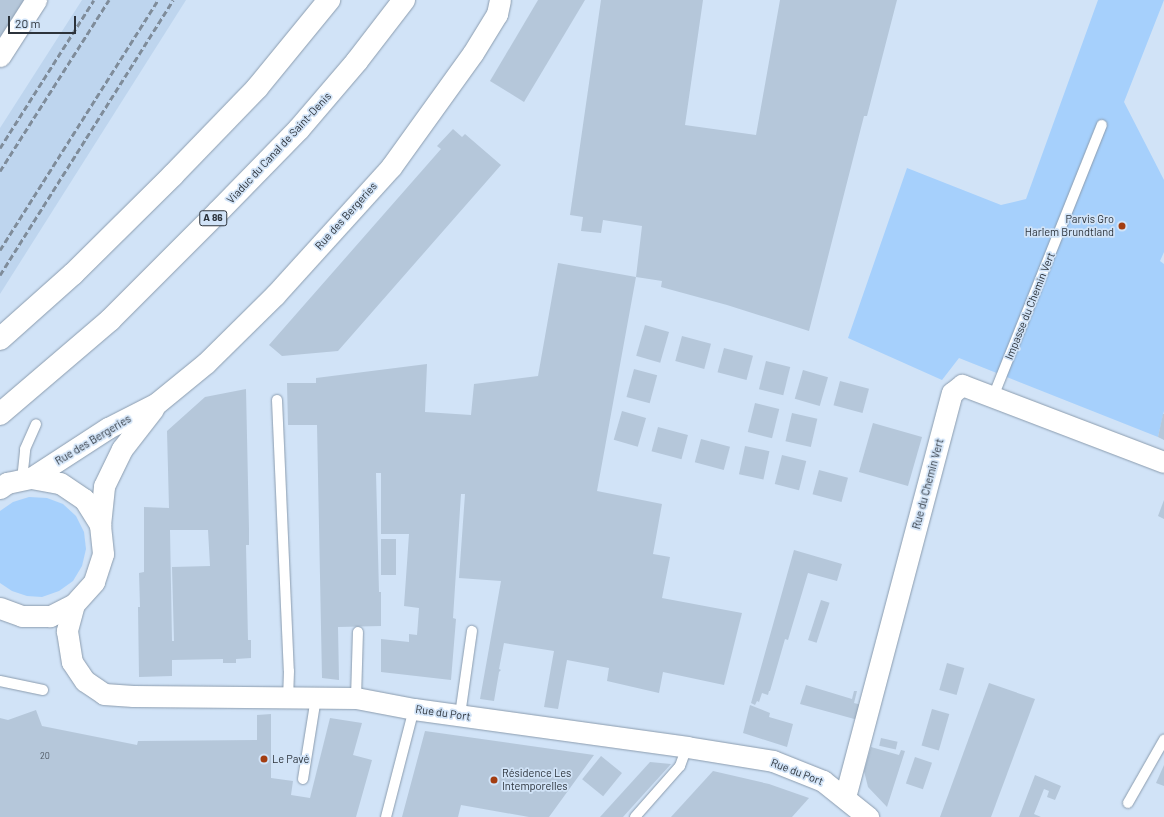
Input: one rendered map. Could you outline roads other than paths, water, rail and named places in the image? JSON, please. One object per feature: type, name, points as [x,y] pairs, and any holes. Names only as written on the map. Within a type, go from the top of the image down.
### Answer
[{"type":"highway","points":[[0,339],[73,274],[173,175],[256,88],[329,0]]},
{"type":"highway","name":"Viaduc du Canal de Saint-Denis","points":[[0,414],[110,320],[299,129],[357,61],[404,0]]},
{"type":"street","points":[[0,56],[36,0]]},
{"type":"street","name":"Rue des Bergeries","points":[[26,479],[108,428],[157,403],[206,363],[275,295],[391,167],[473,53],[497,14],[500,0]]},
{"type":"street","name":"Rue du Chemin Vert","points":[[856,810],[952,393],[962,385],[1164,462]]},
{"type":"street","name":"Rue des Bergeries","points":[[100,525],[104,486],[122,449],[157,403]]},
{"type":"street","points":[[0,488],[7,483],[26,479],[60,483],[84,500],[100,525],[103,554],[94,582],[74,604],[50,616],[22,616],[0,608]]},
{"type":"street","name":"Rue du Port","points":[[74,604],[67,631],[72,662],[85,681],[104,694],[133,696],[356,698],[414,709],[687,746],[773,761],[823,781],[856,810]]},
{"type":"lane","name":"Impasse du Chemin Vert","points":[[993,397],[1102,125]]},
{"type":"lane","points":[[277,400],[289,671],[288,698]]},
{"type":"lane","points":[[26,479],[25,449],[36,424]]},
{"type":"lane","points":[[460,715],[472,631]]},
{"type":"lane","points":[[356,698],[358,632]]},
{"type":"lane","points":[[0,681],[43,690]]},
{"type":"lane","points":[[303,779],[316,698]]},
{"type":"lane","points":[[386,817],[414,709]]},
{"type":"lane","points":[[1128,803],[1164,740]]},
{"type":"lane","points":[[635,817],[680,766],[687,746]]},
{"type":"railway","points":[[0,148],[94,0]]},
{"type":"railway","points":[[0,171],[109,0]]},
{"type":"railway","points":[[0,250],[158,0]]},
{"type":"railway","points":[[0,275],[173,0]]},
{"type":"place","name":"Parvis Gro Harlem Brundtland","points":[[1122,226]]},
{"type":"place","name":"Le Pavé","points":[[264,759]]},
{"type":"place","name":"Résidence Les Intemporelles","points":[[494,780]]}]
